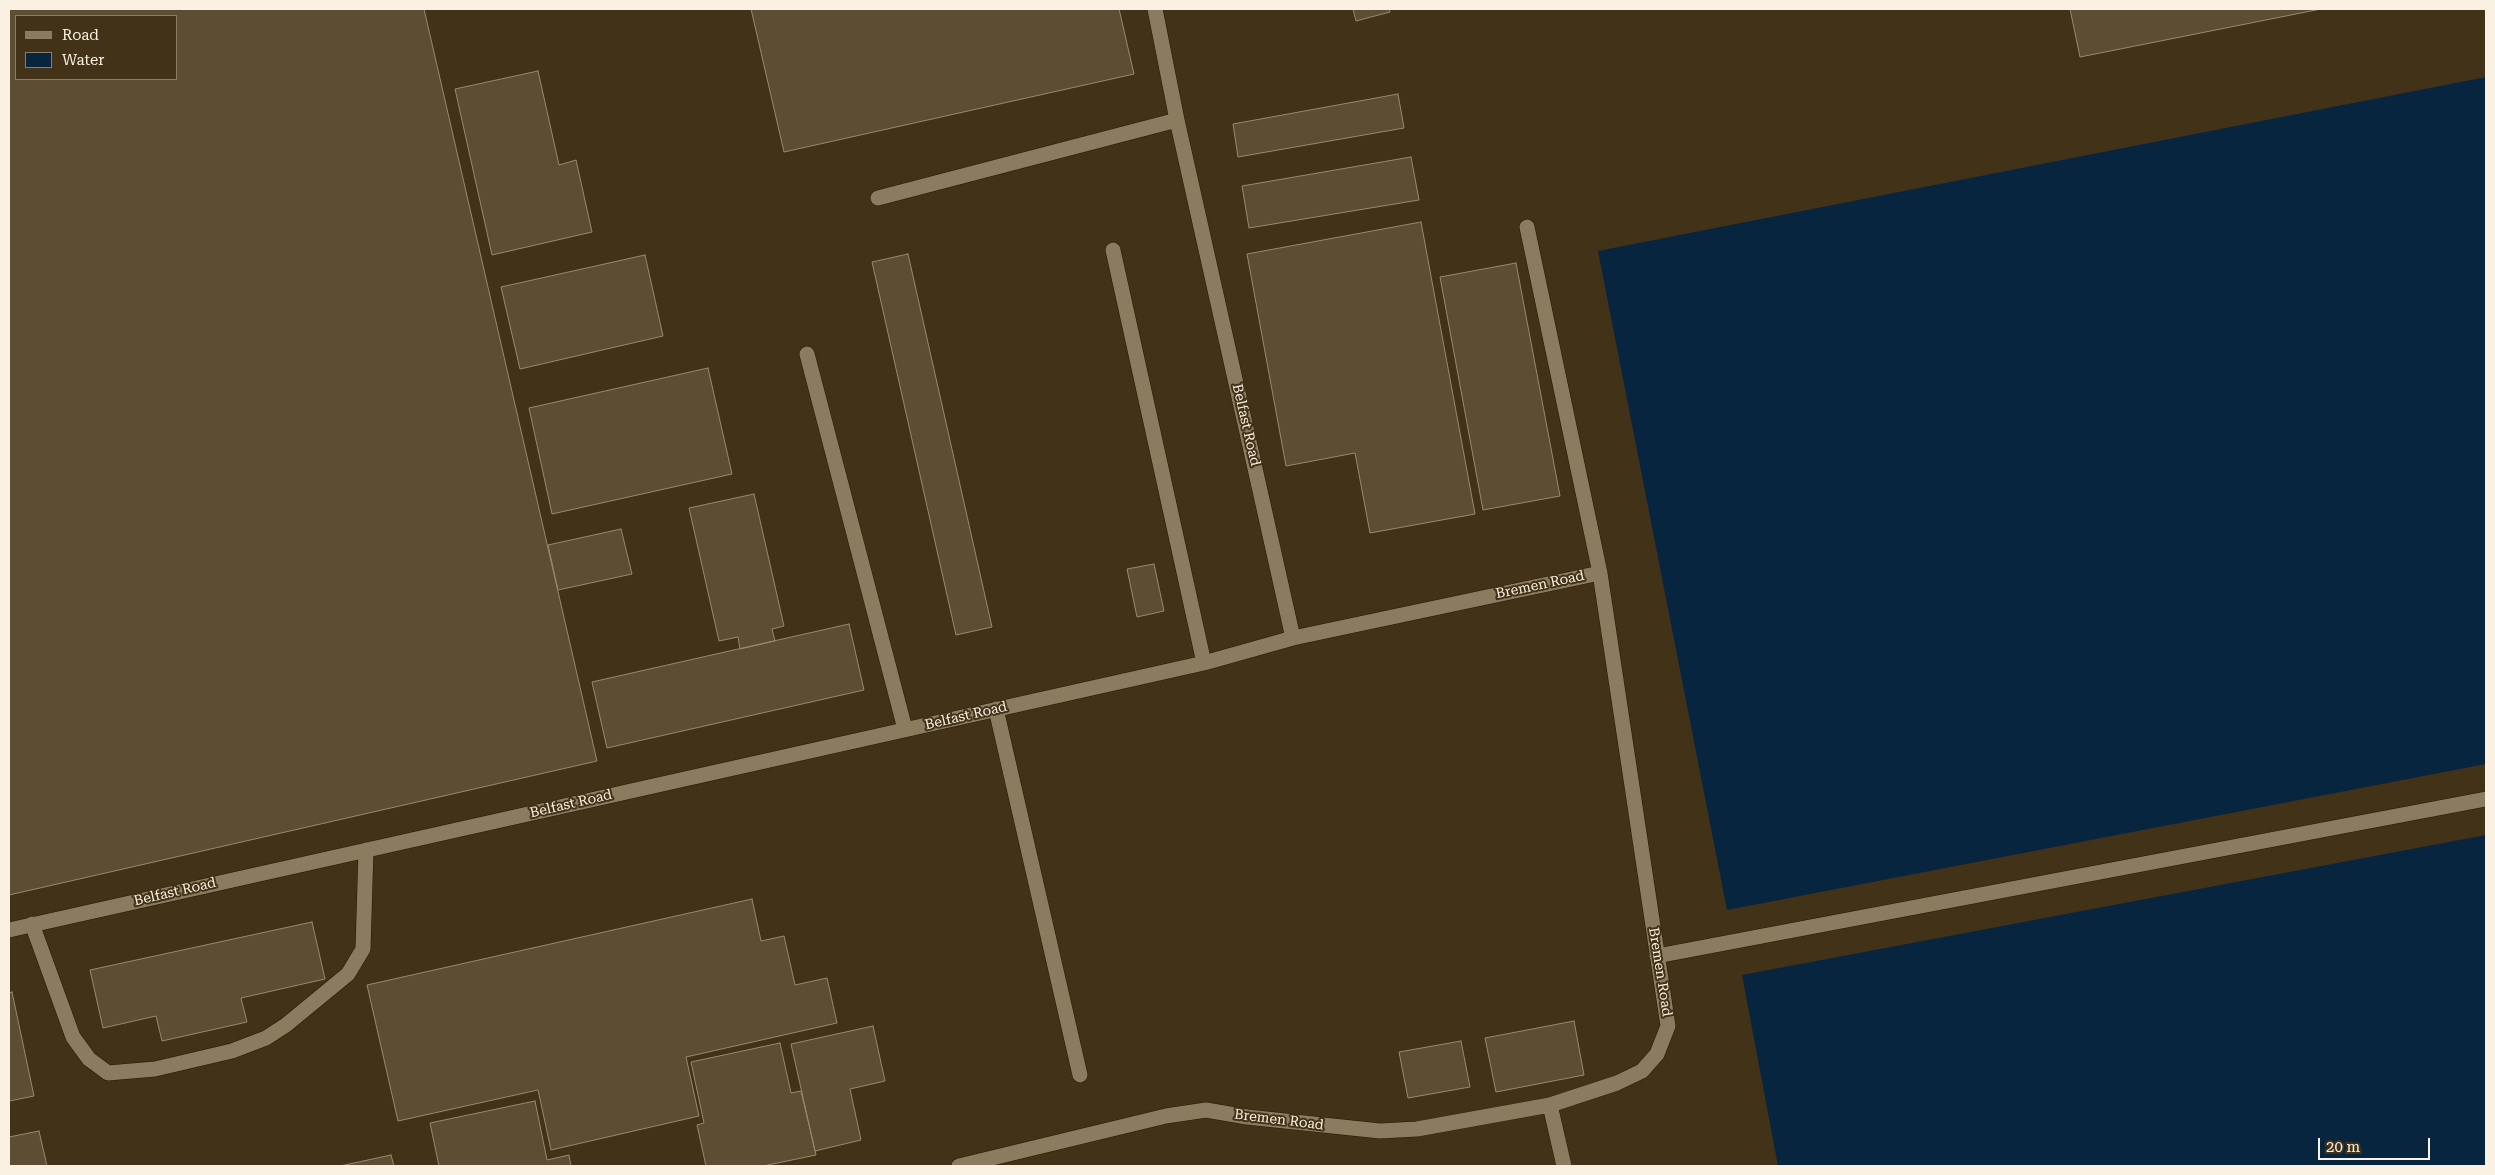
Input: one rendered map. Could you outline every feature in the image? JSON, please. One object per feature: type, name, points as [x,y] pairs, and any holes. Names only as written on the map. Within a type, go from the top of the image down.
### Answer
[{"type":"street","name":"Belfast Road","points":[[9,930],[905,730],[1204,662],[1293,638],[1177,120],[1155,9]]},
{"type":"street","points":[[878,198],[1177,120]]},
{"type":"street","points":[[1526,227],[1600,572]]},
{"type":"street","points":[[1114,250],[1204,662]]},
{"type":"street","points":[[807,354],[905,730]]},
{"type":"street","name":"Bremen Road","points":[[959,1166],[1166,1116],[1206,1110],[1247,1117],[1380,1131],[1417,1129],[1550,1104],[1626,1079],[1642,1071],[1658,1054],[1668,1026],[1600,572],[1293,638]]},
{"type":"street","points":[[996,709],[1080,1075]]},
{"type":"street","points":[[1657,956],[2486,799]]},
{"type":"street","points":[[32,924],[73,1037],[89,1059],[108,1073],[155,1069],[232,1051],[266,1038],[286,1025],[348,974],[363,949],[366,850]]},
{"type":"street","points":[[1550,1104],[1564,1166]]},
{"type":"water","points":[[2486,77],[2486,764],[1727,910],[1598,251]]},
{"type":"water","points":[[2486,835],[2486,1166],[1778,1166],[1742,975]]},
{"type":"building","points":[[9,9],[424,9],[597,761],[9,895]]},
{"type":"building","points":[[751,9],[1119,9],[1134,74],[784,152]]},
{"type":"building","points":[[1353,9],[1389,9],[1390,12],[1356,21]]},
{"type":"building","points":[[2070,9],[2321,9],[2080,57]]},
{"type":"building","points":[[538,71],[559,165],[576,160],[592,232],[492,255],[455,89]]},
{"type":"building","points":[[1398,94],[1404,128],[1238,157],[1233,124]]},
{"type":"building","points":[[1411,157],[1419,200],[1249,228],[1242,186]]},
{"type":"building","points":[[1421,222],[1475,514],[1370,533],[1355,453],[1286,466],[1247,254]]},
{"type":"building","points":[[908,254],[992,627],[956,635],[872,262]]},
{"type":"building","points":[[645,255],[663,336],[520,369],[501,287]]},
{"type":"building","points":[[1516,263],[1560,496],[1483,510],[1440,277]]},
{"type":"building","points":[[708,368],[732,474],[552,514],[529,408]]},
{"type":"building","points":[[754,494],[784,626],[772,629],[775,641],[740,649],[738,637],[719,641],[689,508]]},
{"type":"building","points":[[621,529],[632,574],[558,590],[548,545]]},
{"type":"building","points":[[1154,564],[1164,611],[1137,617],[1127,569]]},
{"type":"building","points":[[849,624],[864,690],[607,748],[592,682]]},
{"type":"building","points":[[752,899],[761,941],[784,936],[795,985],[827,978],[837,1023],[686,1057],[699,1116],[551,1150],[538,1090],[398,1121],[367,985]]},
{"type":"building","points":[[312,922],[325,979],[241,998],[247,1022],[162,1041],[156,1016],[103,1028],[90,970]]},
{"type":"building","points":[[12,992],[34,1096],[9,1101],[9,993]]},
{"type":"building","points":[[1574,1021],[1584,1075],[1496,1092],[1485,1038]]},
{"type":"building","points":[[873,1026],[885,1081],[850,1089],[861,1140],[815,1151],[791,1044]]},
{"type":"building","points":[[1461,1041],[1470,1087],[1408,1098],[1399,1052]]},
{"type":"building","points":[[780,1043],[791,1093],[801,1091],[816,1155],[763,1166],[706,1166],[697,1125],[704,1123],[691,1062]]},
{"type":"building","points":[[535,1101],[547,1160],[569,1155],[571,1166],[439,1166],[430,1123]]},
{"type":"building","points":[[39,1131],[47,1166],[9,1166],[9,1137]]},
{"type":"building","points":[[391,1155],[394,1166],[340,1166]]}]
